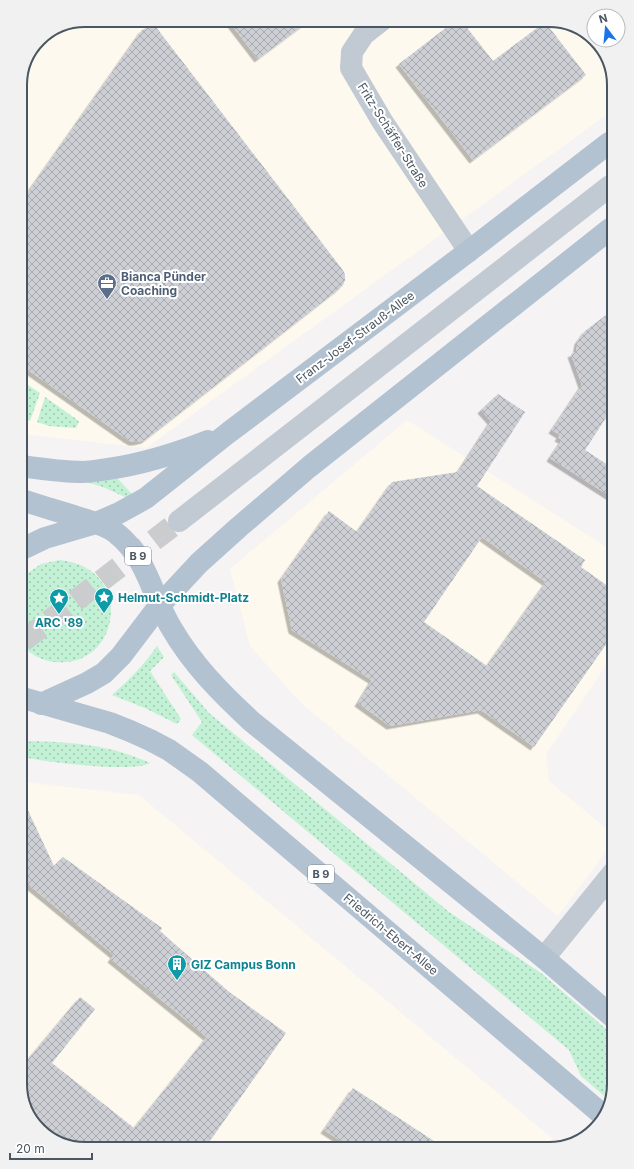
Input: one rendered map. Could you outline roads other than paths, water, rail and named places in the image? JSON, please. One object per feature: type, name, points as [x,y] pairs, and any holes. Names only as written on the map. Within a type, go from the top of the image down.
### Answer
[{"type":"main road","name":"Franz-Josef-Strauß-Allee","points":[[27,547],[45,538],[96,523],[146,498],[228,433],[607,145]]},
{"type":"main road","points":[[159,606],[199,563],[309,467],[607,231]]},
{"type":"main road","points":[[27,467],[51,471],[85,472],[118,467],[146,462],[170,455],[228,433]]},
{"type":"main road","name":"B 9","points":[[27,502],[96,523],[116,532],[140,559],[159,606],[172,630],[194,661],[220,692],[251,721],[544,958],[607,1012]]},
{"type":"main road","name":"B 9","points":[[29,705],[87,683],[104,673],[121,656],[159,606]]},
{"type":"main road","name":"Friedrich-Ebert-Allee","points":[[29,705],[110,723],[144,737],[169,750],[200,772],[600,1112]]},
{"type":"street","name":"Fritz-Schäffer-Straße","points":[[373,27],[364,34],[352,52],[351,68],[382,121],[469,251]]},
{"type":"street","points":[[179,521],[607,188]]},
{"type":"street","points":[[544,958],[607,880]]},
{"type":"tunnel","points":[[27,638],[179,521]]},
{"type":"place","name":"Bianca Pünder Coaching","points":[[107,300]]},
{"type":"place","name":"Helmut-Schmidt-Platz","points":[[104,614]]},
{"type":"place","name":"ARC '89","points":[[59,615]]},
{"type":"place","name":"GIZ Campus Bonn","points":[[177,981]]}]
